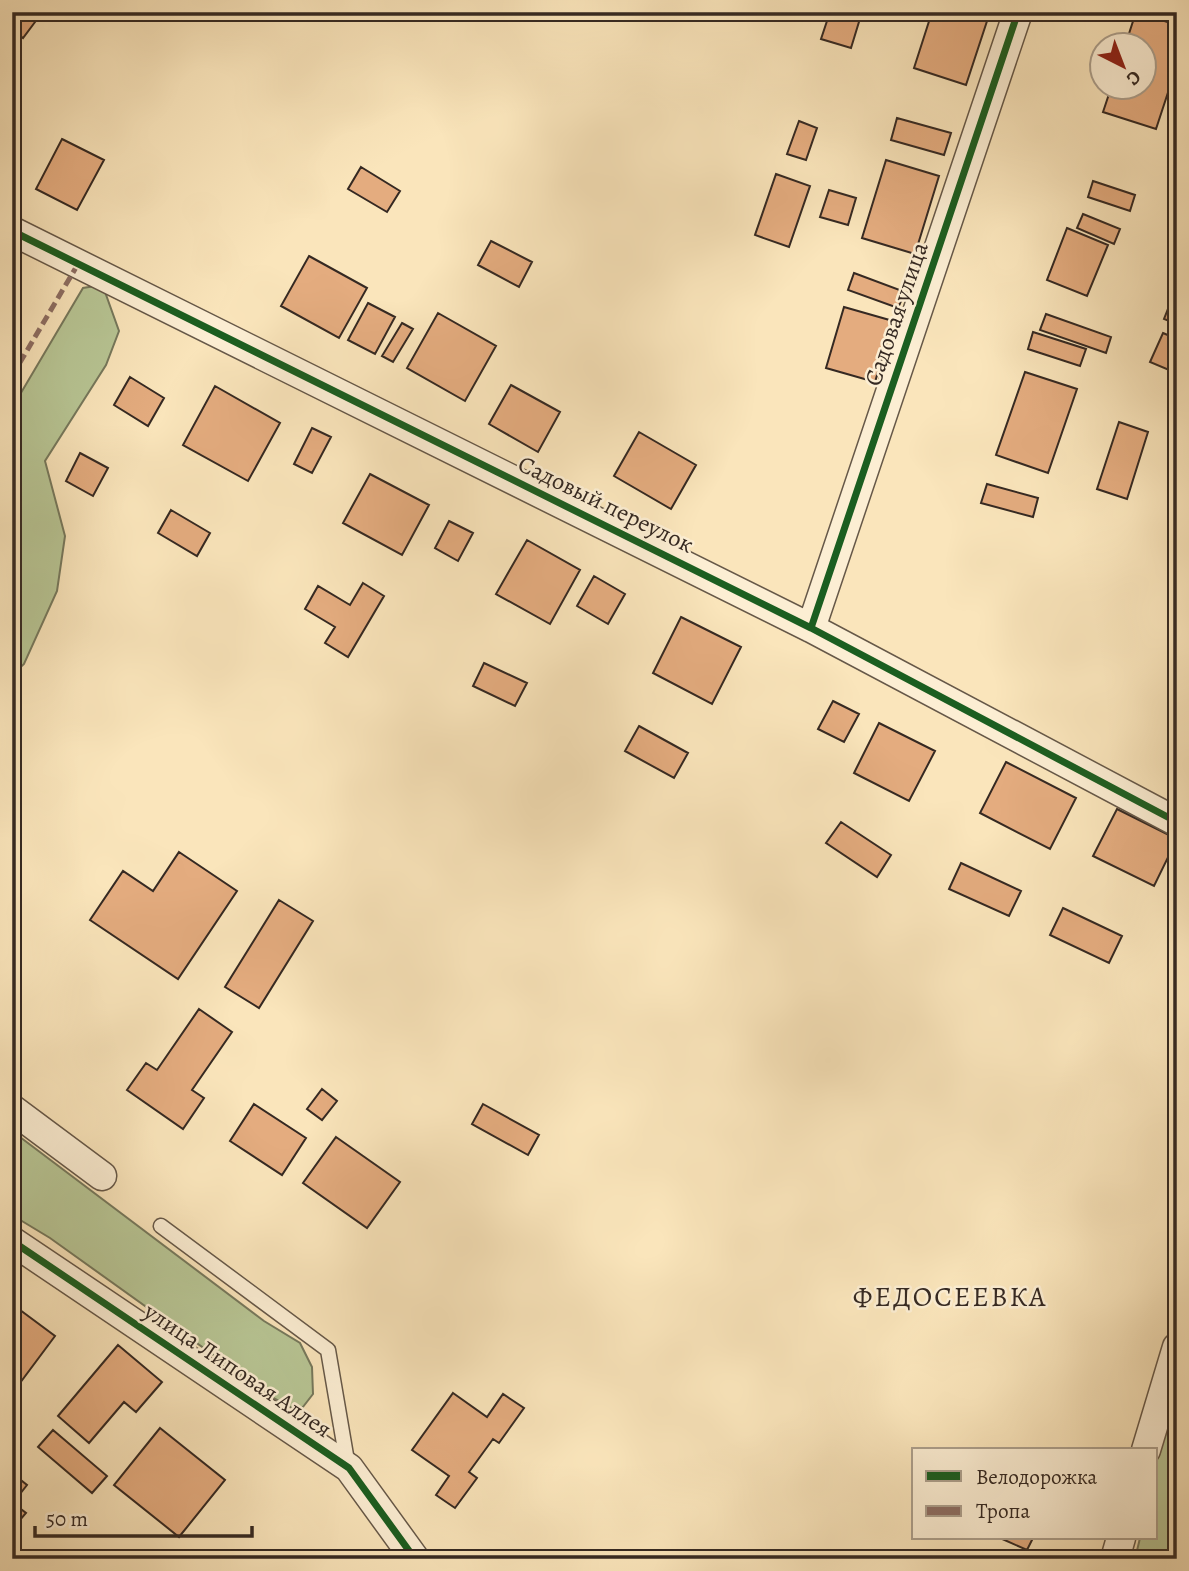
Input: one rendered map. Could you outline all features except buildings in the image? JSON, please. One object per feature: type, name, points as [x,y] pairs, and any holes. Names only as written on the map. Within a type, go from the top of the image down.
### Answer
[{"type":"street","name":"Садовая улица","points":[[811,628],[1018,12]]},
{"type":"street","name":"Садовый переулок","points":[[12,232],[811,628],[1177,822]]},
{"type":"street","points":[[12,1109],[102,1176]]},
{"type":"street","name":"улица Липовая Аллея","points":[[12,1241],[349,1468],[415,1559]]},
{"type":"street","points":[[1147,1448],[1177,1347]]},
{"type":"street","points":[[1115,1559],[1120,1540]]},
{"type":"lane","points":[[161,1226],[328,1350],[349,1468]]},
{"type":"green space","points":[[95,286],[105,292],[119,331],[106,365],[45,461],[65,536],[57,591],[24,664],[12,675],[12,408],[83,288]]},
{"type":"green space","points":[[12,1131],[264,1321],[300,1343],[312,1367],[313,1394],[299,1412],[272,1397],[50,1238],[12,1215]]},
{"type":"green space","points":[[1177,1363],[1177,1559],[1135,1559],[1140,1540],[1158,1540],[1158,1453]]},
{"type":"marked path","points":[[12,376],[78,264]]},
{"type":"cycle path","points":[[811,628],[1018,12]]},
{"type":"cycle path","points":[[12,231],[811,628],[1177,822]]},
{"type":"cycle path","points":[[12,1241],[349,1468],[415,1559]]},
{"type":"district","name":"ФЕДОСЕЕВКА","points":[[950,1296]]}]
